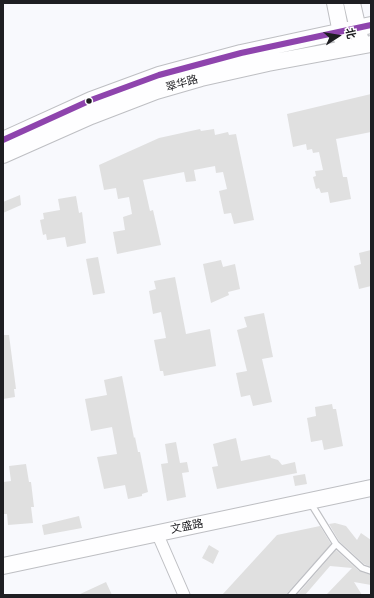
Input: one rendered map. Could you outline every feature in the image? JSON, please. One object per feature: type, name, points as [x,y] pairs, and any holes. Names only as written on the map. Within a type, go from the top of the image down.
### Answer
[{"type":"main road","points":[[335,3],[344,49]]},
{"type":"main road","points":[[352,3],[364,26],[366,45]]},
{"type":"main road","name":"翠华路","points":[[3,140],[102,96],[159,75],[241,53],[364,26]]},
{"type":"main road","name":"翠华路","points":[[3,155],[72,124],[156,92],[208,77],[366,45]]},
{"type":"main road","name":"文盛路","points":[[3,566],[371,488]]},
{"type":"street","points":[[157,533],[184,595]]},
{"type":"lane","points":[[310,502],[336,544],[362,568],[371,570]]},
{"type":"lane","points":[[291,595],[336,544]]},
{"type":"building","points":[[371,94],[371,132],[336,139],[343,177],[347,177],[351,199],[330,203],[328,192],[321,193],[319,188],[316,189],[313,177],[316,176],[315,171],[323,170],[319,152],[313,153],[312,149],[307,150],[306,144],[293,147],[287,114]]},
{"type":"building","points":[[200,129],[201,131],[214,129],[215,135],[228,132],[229,135],[236,134],[254,220],[234,224],[231,213],[224,214],[219,191],[227,189],[223,172],[216,173],[215,166],[194,170],[196,181],[186,182],[184,172],[143,180],[150,211],[153,210],[161,245],[117,254],[113,232],[125,230],[123,217],[132,214],[129,197],[118,199],[116,188],[104,190],[99,165],[159,138]]},
{"type":"building","points":[[20,195],[21,205],[3,213],[3,202]]},
{"type":"building","points":[[76,196],[79,213],[82,212],[86,243],[67,247],[65,237],[47,240],[46,234],[43,235],[40,220],[44,219],[43,213],[60,210],[58,199]]},
{"type":"building","points":[[371,250],[371,286],[359,289],[354,266],[361,264],[359,253]]},
{"type":"building","points":[[98,257],[105,293],[93,295],[86,259]]},
{"type":"building","points":[[221,260],[223,267],[235,264],[240,289],[228,292],[229,295],[211,303],[203,264]]},
{"type":"building","points":[[175,277],[186,334],[210,329],[216,366],[164,376],[163,371],[160,371],[154,340],[166,338],[161,312],[153,314],[149,291],[156,289],[154,281]]},
{"type":"building","points":[[264,313],[273,357],[262,359],[272,402],[253,406],[250,395],[241,397],[236,373],[247,371],[237,330],[247,327],[244,317]]},
{"type":"building","points":[[3,335],[9,335],[16,389],[14,389],[15,397],[3,399]]},
{"type":"building","points":[[122,376],[134,438],[135,437],[138,452],[140,452],[148,492],[142,494],[142,496],[128,499],[125,485],[104,489],[97,457],[117,454],[112,427],[91,431],[85,399],[107,395],[104,380]]},
{"type":"building","points":[[332,404],[333,409],[336,409],[343,446],[324,450],[322,440],[311,442],[307,418],[316,416],[315,407]]},
{"type":"building","points":[[236,438],[241,461],[270,455],[271,458],[278,460],[282,465],[295,462],[297,473],[217,489],[212,467],[218,466],[213,444]]},
{"type":"building","points":[[176,442],[180,463],[187,462],[189,472],[182,473],[186,497],[167,501],[161,464],[168,463],[165,444]]},
{"type":"building","points":[[26,464],[29,482],[31,482],[34,507],[31,507],[33,523],[8,525],[7,514],[3,514],[3,482],[11,481],[9,466]]},
{"type":"building","points":[[305,474],[307,484],[295,486],[293,476]]},
{"type":"building","points":[[79,516],[82,528],[44,535],[42,525]]},
{"type":"building","points":[[335,523],[346,526],[357,540],[361,533],[371,540],[371,567],[364,564],[339,541],[329,524]]},
{"type":"building","points":[[320,526],[331,544],[288,592],[287,595],[222,595],[277,535]]},
{"type":"building","points":[[209,545],[219,551],[213,564],[202,558]]},
{"type":"building","points":[[336,550],[359,571],[371,575],[371,585],[354,582],[362,595],[326,595],[352,568],[330,566],[305,595],[297,595]]},
{"type":"building","points":[[106,582],[112,595],[78,595]]},
{"type":"transit line","points":[[3,140],[91,100],[159,75],[241,53],[371,25]]}]
